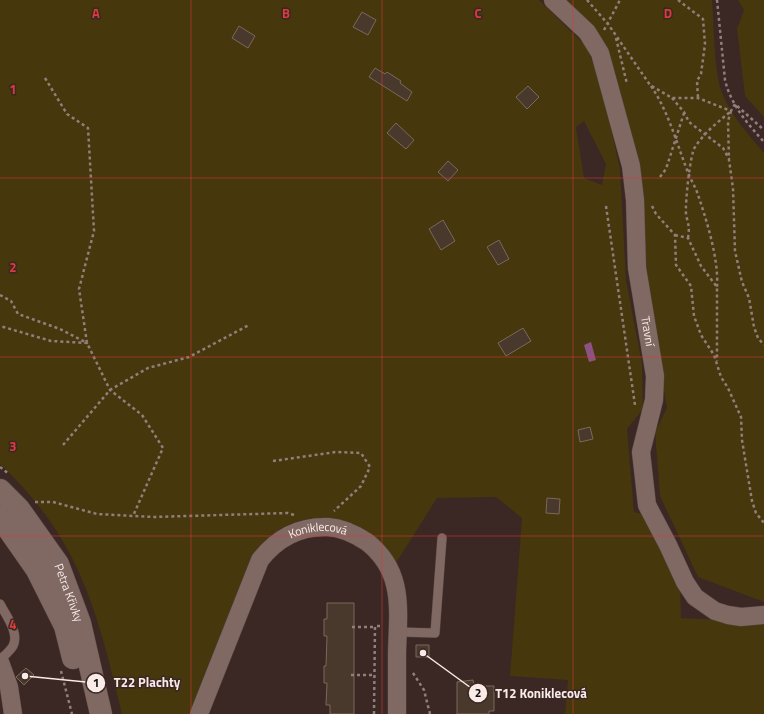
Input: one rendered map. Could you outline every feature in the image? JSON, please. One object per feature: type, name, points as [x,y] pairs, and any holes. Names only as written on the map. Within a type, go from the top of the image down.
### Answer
[{"type":"street","name":"Travní","points":[[553,0],[587,32],[600,54],[631,166],[635,200],[637,268],[655,376],[654,400],[641,452],[647,505],[685,582],[695,597],[715,611],[741,617],[764,615]]},
{"type":"street","name":"Petra Křivky","points":[[0,490],[19,509],[58,564],[80,623],[101,714]]},
{"type":"street","name":"Petra Křivky","points":[[0,517],[37,570],[65,626],[88,714]]},
{"type":"street","name":"Koniklecová","points":[[199,714],[256,567],[267,551],[276,542],[296,532],[314,528],[334,527],[359,537],[374,548],[385,561],[394,578],[398,603],[394,629],[397,714]]},
{"type":"street","points":[[0,661],[9,687],[13,714]]},
{"type":"lane","points":[[394,629],[435,633],[442,538]]},
{"type":"lane","points":[[0,604],[12,628],[14,641],[13,646],[0,661]]},
{"type":"path","points":[[588,0],[608,24],[616,38],[662,101],[689,176],[696,191],[718,273],[716,287],[718,363],[721,377],[728,388],[741,417],[742,440],[752,501],[756,512],[764,523]]},
{"type":"path","points":[[608,24],[620,0]]},
{"type":"path","points":[[678,0],[703,19],[706,44],[701,74],[697,81],[698,98]]},
{"type":"path","points":[[716,0],[725,80],[728,92],[742,117],[764,142]]},
{"type":"path","points":[[616,38],[628,88]]},
{"type":"path","points":[[45,78],[67,114],[88,128],[94,232],[79,289],[87,343],[110,390],[142,415],[164,448],[133,516]]},
{"type":"path","points":[[650,85],[672,98],[690,122],[723,148],[730,160]]},
{"type":"path","points":[[672,98],[698,98],[731,111]]},
{"type":"path","points":[[735,104],[728,121],[733,188],[735,251],[742,282],[749,298],[754,327],[758,338],[764,345]]},
{"type":"path","points":[[735,104],[764,130]]},
{"type":"path","points":[[716,287],[701,266],[688,238],[690,224],[686,214],[689,176],[694,148],[705,134],[731,111]]},
{"type":"path","points":[[660,177],[666,169],[684,112]]},
{"type":"path","points":[[650,202],[656,214],[675,235],[688,238]]},
{"type":"path","points":[[606,206],[637,414],[648,422]]},
{"type":"path","points":[[675,235],[676,265],[691,286],[694,316],[700,336],[718,363]]},
{"type":"path","points":[[0,295],[11,301],[18,314],[60,329],[87,343]]},
{"type":"path","points":[[63,445],[110,390],[148,368],[189,357],[249,325]]},
{"type":"path","points":[[0,326],[51,341],[87,343]]},
{"type":"path","points":[[273,461],[336,452],[361,453],[370,467],[361,486],[335,510],[329,513]]},
{"type":"path","points":[[33,502],[53,502],[97,514],[133,516],[288,513],[295,516]]},
{"type":"path","points":[[352,627],[375,626],[394,629]]},
{"type":"path","points":[[374,714],[375,627]]},
{"type":"path","points":[[409,671],[414,674],[424,690],[430,714]]},
{"type":"path","points":[[351,675],[374,675]]},
{"type":"shaded area","points":[[0,0],[539,0],[586,46],[600,78],[620,169],[626,280],[642,364],[643,409],[627,429],[634,512],[651,516],[680,581],[681,618],[764,622],[764,714],[565,714],[568,680],[510,676],[522,518],[496,497],[437,498],[396,563],[381,544],[364,530],[344,521],[324,518],[304,520],[285,527],[267,540],[251,558],[189,714],[122,714],[104,642],[94,609],[82,578],[67,549],[49,520],[27,492],[0,464]],"holes":[[[584,121],[606,164],[602,185],[584,178],[576,127]]]},
{"type":"shaded area","points":[[560,0],[712,0],[716,63],[723,95],[736,118],[764,153],[764,602],[698,577],[660,496],[655,432],[667,408],[601,39]]},
{"type":"shaded area","points":[[738,0],[764,0],[764,117],[745,96],[737,29],[744,10]]},
{"type":"shaded area","points":[[591,342],[596,360],[589,362],[584,345]]},
{"type":"building","points":[[362,12],[376,20],[368,35],[353,27]]},
{"type":"building","points":[[239,26],[255,36],[248,48],[232,38]]},
{"type":"building","points":[[375,68],[385,74],[387,72],[401,81],[400,83],[412,92],[407,101],[369,77]]},
{"type":"building","points":[[528,86],[539,97],[527,109],[516,97]]},
{"type":"building","points":[[396,123],[414,140],[406,149],[387,133]]},
{"type":"building","points":[[448,161],[458,170],[448,181],[438,172]]},
{"type":"building","points":[[443,220],[455,241],[441,250],[429,229]]},
{"type":"building","points":[[499,240],[509,259],[498,265],[487,247]]},
{"type":"building","points":[[523,328],[531,341],[506,356],[498,343]]},
{"type":"building","points":[[590,427],[593,439],[580,442],[578,430]]},
{"type":"building","points":[[547,498],[560,499],[559,514],[546,513]]},
{"type":"building","points":[[327,603],[354,603],[354,714],[330,714],[330,705],[326,705],[327,683],[324,683],[324,666],[326,666],[327,636],[324,636],[324,619],[327,619]]},
{"type":"building","points":[[416,645],[429,645],[429,657],[416,657]]},
{"type":"building","points":[[26,668],[34,675],[24,685],[16,677]]},
{"type":"building","points":[[473,680],[474,686],[494,686],[494,711],[489,711],[489,714],[457,714],[457,682]]},
{"type":"place","name":"T12 Koniklecová","points":[[423,653]]},
{"type":"place","name":"T22 Plachty","points":[[25,676]]}]
